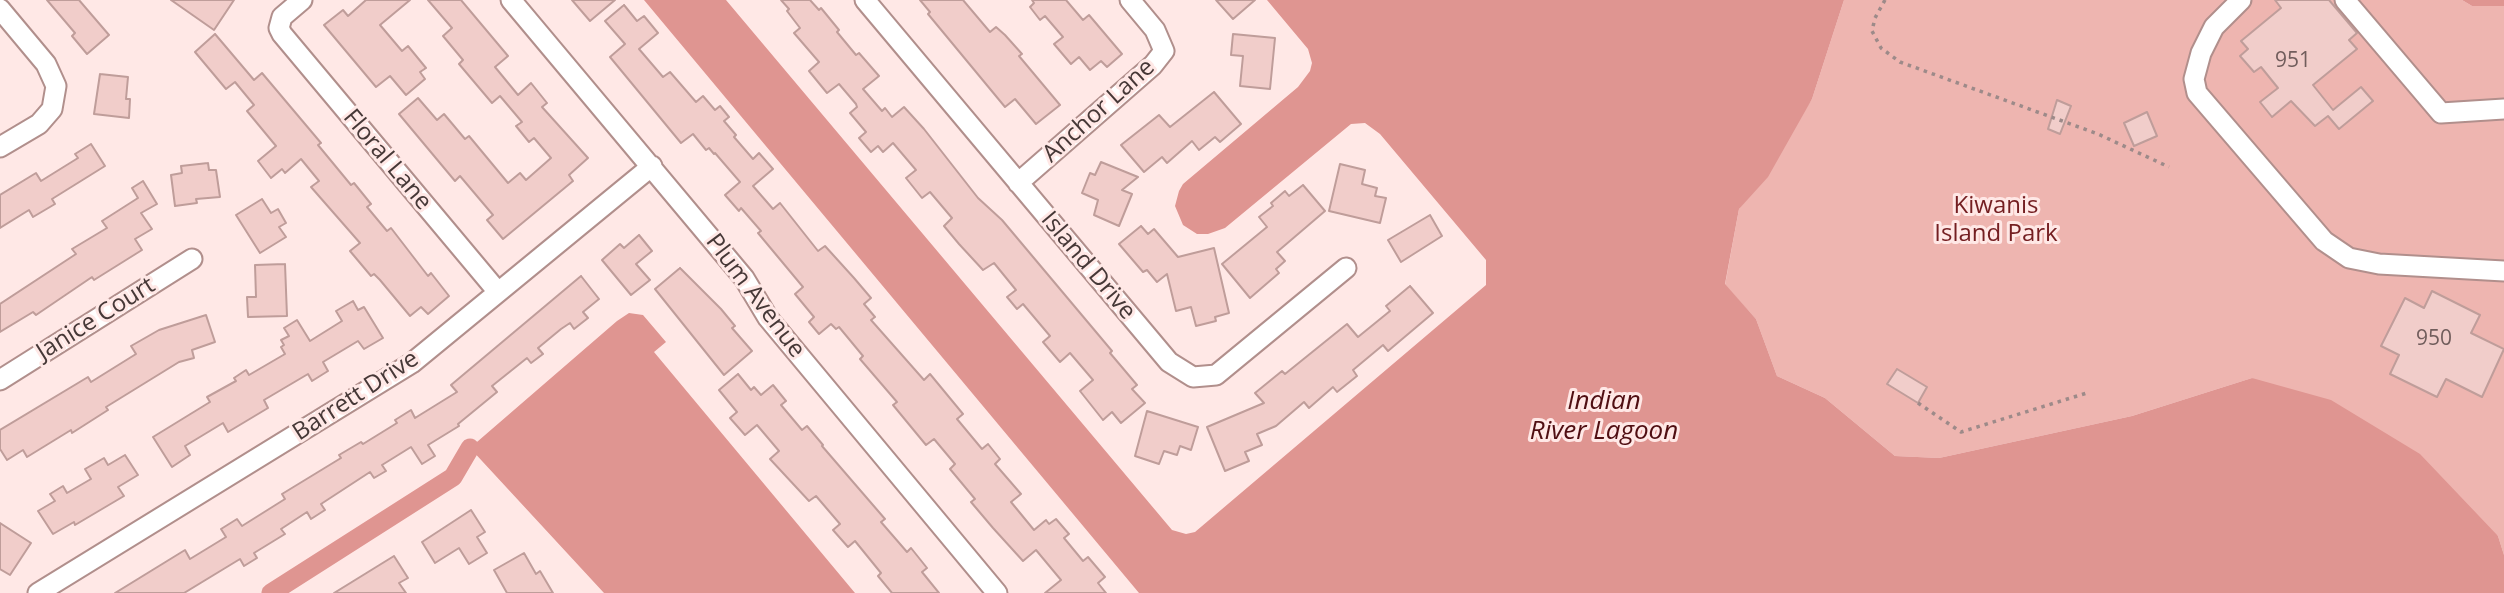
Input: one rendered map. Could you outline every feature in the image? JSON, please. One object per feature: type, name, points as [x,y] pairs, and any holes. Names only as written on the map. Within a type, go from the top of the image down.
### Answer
[{"type":"street","name":"Floral Lane","points":[[302,0],[282,17],[279,28],[282,34],[498,292]]},
{"type":"street","name":"Plum Avenue","points":[[511,0],[744,278],[768,318],[997,593]]},
{"type":"street","name":"Island Drive","points":[[865,0],[1169,362],[1193,377],[1216,375],[1346,268]]},
{"type":"street","name":"Anchor Lane","points":[[1018,183],[1153,65],[1164,51],[1155,30],[1130,0]]},
{"type":"street","points":[[2241,0],[2214,27],[2210,35],[2194,79],[2197,93],[2324,241],[2349,258],[2379,264],[2504,271]]},
{"type":"street","points":[[2345,0],[2441,113],[2504,109]]},
{"type":"street","points":[[0,9],[46,64],[56,86],[52,109],[39,124],[0,147]]},
{"type":"street","name":"Barrett Drive","points":[[38,593],[412,363],[652,166]]},
{"type":"street","name":"Janice Court","points":[[0,380],[192,259]]},
{"type":"path","points":[[1885,0],[1875,18],[1872,31],[1881,48],[1900,62],[2098,134],[2169,167]]},
{"type":"path","points":[[1917,403],[1961,432],[2091,392]]},
{"type":"green space","name":"Kiwanis Island Park","points":[[1844,0],[2462,0],[2472,6],[2504,6],[2504,555],[2498,536],[2252,378],[2132,416],[1939,458],[1895,456],[1825,398],[1777,376],[1756,319],[1725,285],[1739,209],[1812,99]]},
{"type":"water","name":"Indian River Lagoon","points":[[644,0],[726,0],[1172,530],[1186,534],[1195,532],[1486,285],[1486,260],[1380,134],[1365,123],[1351,124],[1225,228],[1208,234],[1197,234],[1183,225],[1175,206],[1183,184],[1298,87],[1310,71],[1312,63],[1308,49],[1267,0],[1844,0],[1812,99],[1768,177],[1739,209],[1725,284],[1756,319],[1777,376],[1825,398],[1895,456],[1939,458],[2132,416],[2252,378],[2331,400],[2420,454],[2498,536],[2504,555],[2504,593],[1139,593]]},
{"type":"water","points":[[2462,0],[2504,0],[2504,6],[2472,6]]},
{"type":"water","points":[[629,313],[643,315],[666,342],[654,352],[855,593],[604,593],[470,448]]},
{"type":"building","points":[[47,0],[79,0],[109,35],[87,54],[72,36],[75,33]]},
{"type":"building","points":[[171,0],[234,0],[214,30]]},
{"type":"building","points":[[366,0],[410,0],[380,25],[402,51],[408,46],[426,68],[420,72],[425,79],[406,95],[390,76],[376,87],[324,25],[343,10],[348,16]]},
{"type":"building","points":[[428,0],[461,0],[508,56],[495,67],[518,95],[531,83],[547,103],[542,107],[588,158],[569,175],[573,181],[503,239],[487,220],[493,215],[460,176],[455,181],[399,114],[418,98],[437,120],[444,114],[465,139],[469,136],[508,183],[520,173],[526,180],[551,158],[534,138],[529,142],[516,126],[522,122],[500,96],[492,103],[459,64],[463,60],[443,36],[452,28]]},
{"type":"building","points":[[572,0],[615,0],[590,21]]},
{"type":"building","points":[[781,0],[810,0],[819,10],[821,8],[856,55],[859,53],[879,76],[863,89],[882,111],[885,108],[892,117],[904,107],[924,129],[978,198],[1002,220],[1112,351],[1110,353],[1137,385],[1132,389],[1145,403],[1121,423],[1112,412],[1103,420],[1080,391],[1093,380],[1070,353],[1060,362],[1043,342],[1050,336],[1023,304],[1017,309],[1007,297],[1016,290],[994,263],[983,270],[959,244],[944,226],[952,218],[930,192],[922,198],[906,178],[916,170],[893,143],[883,152],[878,146],[871,152],[859,138],[866,132],[850,113],[857,107],[856,104],[839,84],[827,93],[809,71],[819,62],[794,33],[800,28]]},
{"type":"building","points":[[920,0],[963,0],[990,32],[996,27],[1005,35],[1060,105],[1036,124],[1015,99],[1005,107],[928,14],[930,12]]},
{"type":"building","points":[[1032,0],[1066,0],[1083,20],[1089,15],[1122,54],[1107,67],[1101,61],[1090,70],[1079,57],[1071,64],[1054,44],[1063,37],[1045,16],[1040,20],[1030,7],[1034,3]]},
{"type":"building","points":[[1216,0],[1255,0],[1233,19]]},
{"type":"building","points":[[2275,0],[2329,0],[2357,33],[2349,40],[2357,49],[2313,85],[2333,110],[2361,87],[2373,101],[2339,129],[2328,116],[2315,126],[2291,101],[2272,117],[2260,102],[2278,88],[2261,67],[2254,72],[2240,56],[2248,49],[2241,41],[2281,8]]},
{"type":"building","points":[[624,5],[637,21],[644,16],[658,33],[639,49],[663,77],[670,72],[696,102],[703,96],[715,110],[720,106],[729,117],[724,121],[736,135],[734,137],[753,159],[759,153],[773,169],[753,186],[773,209],[780,203],[818,251],[825,246],[854,278],[871,298],[864,304],[875,317],[871,320],[924,380],[930,374],[963,414],[957,419],[982,449],[988,444],[1000,459],[995,464],[1021,494],[1011,502],[1034,530],[1046,520],[1049,524],[1056,519],[1069,534],[1064,538],[1083,561],[1088,557],[1105,577],[1098,583],[1106,593],[1045,593],[1061,580],[1036,550],[1023,561],[993,528],[971,502],[975,499],[950,469],[955,464],[934,439],[926,445],[893,405],[897,402],[860,359],[863,356],[839,327],[836,329],[831,324],[819,334],[809,322],[814,317],[795,294],[803,287],[758,233],[761,231],[741,208],[739,211],[725,195],[740,182],[715,153],[709,148],[706,150],[693,134],[681,143],[610,57],[625,44],[605,21]]},
{"type":"building","points":[[215,34],[254,80],[262,73],[321,143],[318,145],[351,185],[354,183],[371,204],[367,207],[387,231],[391,228],[428,276],[431,273],[449,296],[428,314],[421,307],[410,316],[380,280],[374,274],[371,276],[350,251],[360,243],[311,187],[319,181],[301,159],[285,173],[282,169],[271,178],[258,161],[276,146],[247,111],[254,105],[235,82],[226,89],[195,52]]},
{"type":"building","points":[[1233,34],[1275,38],[1270,89],[1240,86],[1243,56],[1231,55]]},
{"type":"building","points":[[100,74],[128,77],[126,99],[130,99],[129,118],[94,114]]},
{"type":"building","points":[[1214,92],[1241,124],[1220,142],[1215,137],[1199,150],[1192,141],[1167,163],[1162,157],[1144,172],[1121,145],[1159,115],[1170,127]]},
{"type":"building","points":[[2057,100],[2071,106],[2060,134],[2048,129]]},
{"type":"building","points":[[2147,112],[2157,136],[2134,146],[2124,123]]},
{"type":"building","points":[[91,144],[105,166],[52,199],[55,204],[33,217],[29,210],[0,228],[0,195],[36,173],[41,181],[78,158],[75,154]]},
{"type":"building","points":[[1101,162],[1138,177],[1122,190],[1132,194],[1119,226],[1094,215],[1098,200],[1082,193],[1090,173],[1095,175]]},
{"type":"building","points":[[208,163],[209,170],[216,170],[220,197],[196,199],[197,203],[175,206],[171,175],[182,173],[181,166]]},
{"type":"building","points":[[1340,164],[1365,170],[1362,184],[1377,188],[1375,196],[1386,198],[1380,223],[1329,211]]},
{"type":"building","points":[[143,181],[157,204],[141,213],[152,229],[135,239],[142,250],[94,280],[92,277],[36,315],[33,312],[0,332],[0,304],[76,254],[72,249],[107,228],[102,221],[138,198],[132,188]]},
{"type":"building","points":[[1303,185],[1325,211],[1277,252],[1285,261],[1276,269],[1279,273],[1250,298],[1222,264],[1267,227],[1259,217],[1273,206],[1271,203],[1285,191],[1289,196]]},
{"type":"building","points":[[262,199],[271,213],[278,209],[286,223],[279,227],[286,237],[260,253],[236,215]]},
{"type":"building","points":[[1430,215],[1442,236],[1401,262],[1388,240]]},
{"type":"building","points":[[1141,226],[1148,234],[1154,229],[1178,257],[1214,248],[1229,313],[1215,317],[1216,321],[1196,326],[1191,307],[1176,311],[1167,274],[1157,282],[1147,270],[1143,272],[1119,244]]},
{"type":"building","points":[[639,235],[652,251],[636,264],[650,280],[631,295],[602,260],[620,244],[624,248]]},
{"type":"building","points":[[285,264],[287,316],[248,317],[247,297],[256,297],[255,265]]},
{"type":"building","points":[[680,268],[721,309],[735,326],[732,328],[752,351],[724,375],[655,289]]},
{"type":"building","points":[[581,276],[599,299],[583,312],[588,318],[574,329],[570,323],[561,329],[538,348],[543,354],[531,363],[527,358],[492,386],[497,392],[458,424],[459,426],[428,445],[435,456],[422,464],[411,447],[382,465],[386,471],[374,478],[370,472],[321,504],[325,510],[311,519],[307,512],[281,529],[285,534],[254,553],[257,558],[244,566],[240,559],[184,593],[115,593],[185,550],[190,559],[226,537],[221,529],[237,519],[242,526],[285,499],[282,494],[341,458],[339,455],[397,423],[395,420],[411,410],[415,418],[457,392],[451,385]]},
{"type":"building","points":[[1410,286],[1433,313],[1388,351],[1383,345],[1353,370],[1357,376],[1337,392],[1333,387],[1309,408],[1304,402],[1276,426],[1257,434],[1262,445],[1245,452],[1249,461],[1225,471],[1207,427],[1264,403],[1255,393],[1282,371],[1285,374],[1347,324],[1358,337],[1390,311],[1386,306]]},
{"type":"building","points":[[2432,291],[2480,315],[2471,333],[2504,349],[2482,397],[2446,379],[2437,397],[2390,374],[2399,355],[2381,346],[2405,298],[2424,308]]},
{"type":"building","points":[[353,301],[358,310],[364,307],[383,338],[364,349],[358,341],[323,362],[328,371],[312,381],[308,374],[264,400],[268,408],[228,432],[223,423],[185,446],[190,455],[172,467],[153,437],[210,402],[207,397],[236,381],[234,378],[246,370],[249,375],[285,354],[281,340],[289,336],[284,328],[297,320],[310,341],[342,321],[336,311]]},
{"type":"building","points":[[206,315],[215,342],[192,350],[194,358],[179,362],[106,407],[108,410],[72,433],[71,430],[27,457],[23,450],[7,460],[0,449],[0,430],[88,377],[91,382],[136,354],[131,346],[159,330]]},
{"type":"building","points":[[1897,369],[1927,387],[1918,403],[1887,384]]},
{"type":"building","points":[[738,374],[751,390],[754,387],[761,395],[773,385],[786,401],[781,405],[802,430],[807,426],[885,519],[881,522],[907,552],[911,548],[927,568],[922,572],[939,593],[892,593],[878,576],[881,573],[855,541],[848,547],[833,530],[840,524],[816,496],[809,501],[770,459],[779,451],[757,425],[745,435],[730,418],[737,412],[719,390]]},
{"type":"building","points":[[1147,411],[1198,427],[1191,450],[1180,446],[1177,455],[1164,451],[1159,464],[1135,456]]},
{"type":"building","points":[[125,455],[138,475],[118,487],[124,496],[75,525],[74,522],[53,534],[38,511],[55,501],[50,494],[63,486],[67,493],[91,479],[85,469],[104,458],[108,465]]},
{"type":"building","points":[[471,510],[485,532],[477,537],[487,553],[469,564],[459,548],[435,563],[422,542]]},
{"type":"building","points":[[0,523],[31,543],[10,575],[0,569]]},
{"type":"building","points":[[524,553],[536,574],[540,571],[553,593],[507,593],[494,570]]},
{"type":"building","points":[[394,556],[408,578],[399,583],[406,593],[334,593]]},
{"type":"waterway","points":[[271,593],[453,477],[470,448]]}]
